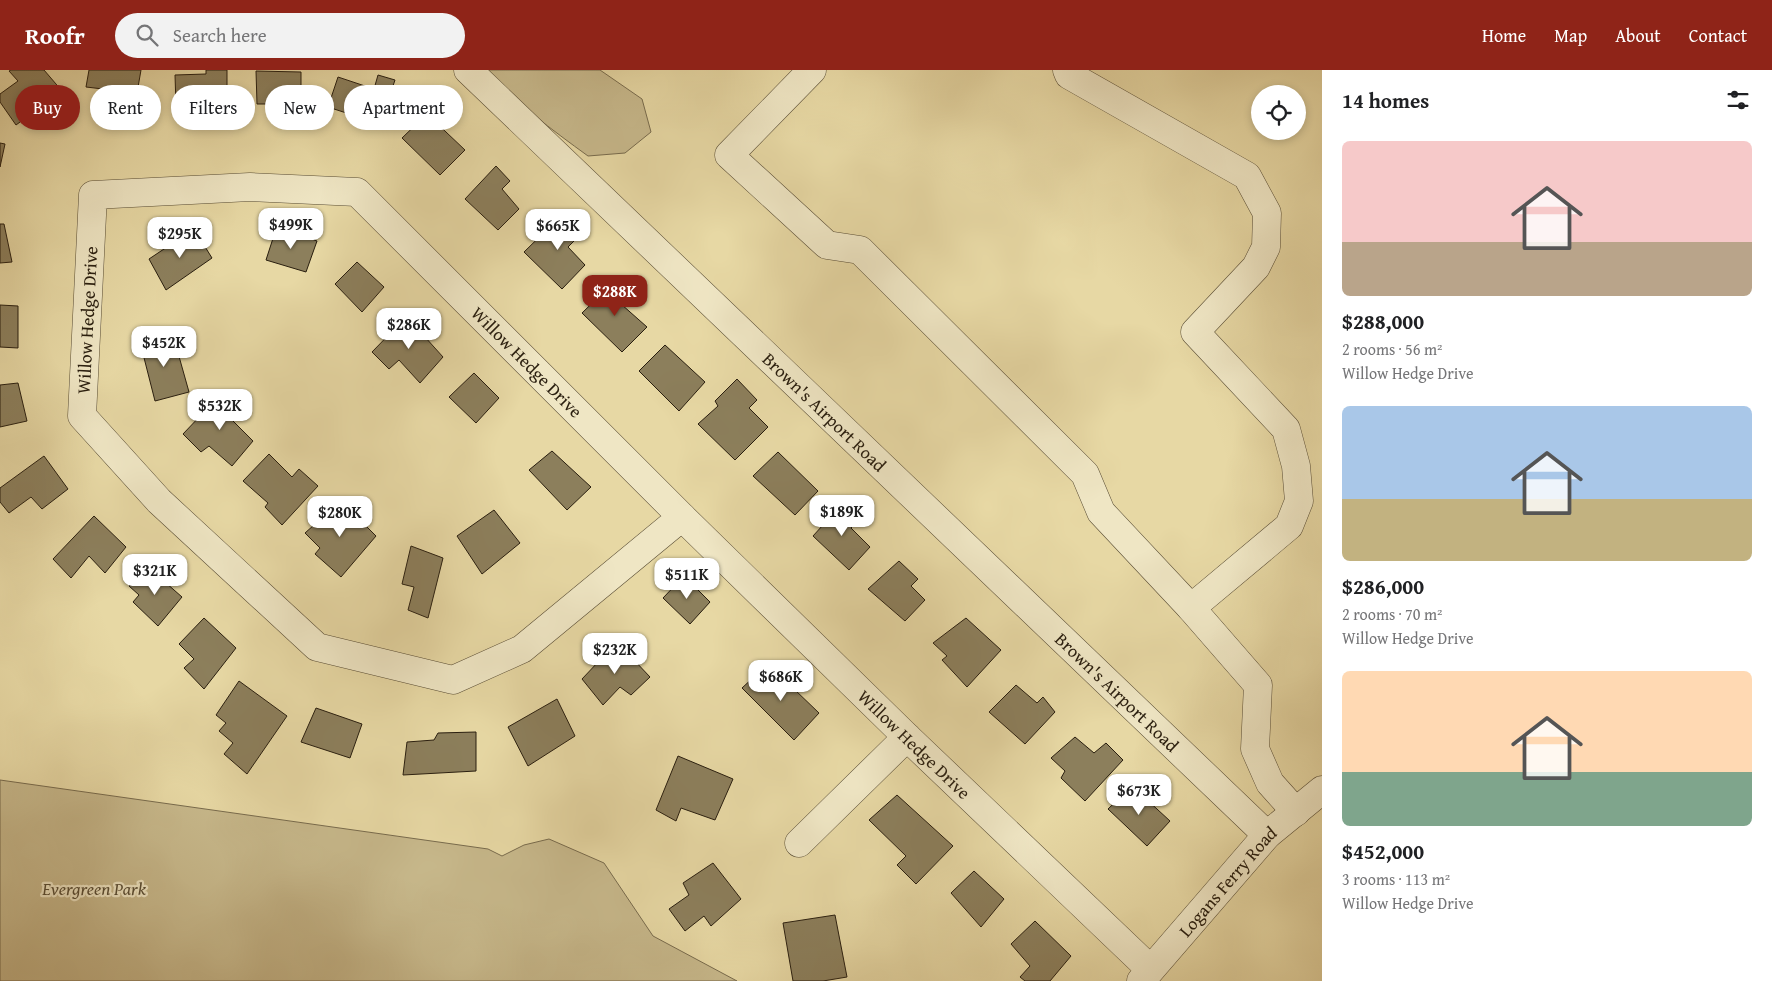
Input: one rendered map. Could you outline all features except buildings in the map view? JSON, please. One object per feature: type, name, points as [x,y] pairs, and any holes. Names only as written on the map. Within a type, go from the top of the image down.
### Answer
[{"type":"street","name":"Brown's Airport Road","points":[[468,70],[1267,835]]},
{"type":"street","points":[[812,70],[729,155],[827,245],[860,250],[1084,474],[1101,512],[1191,608],[1258,685],[1255,749],[1270,783],[1296,812]]},
{"type":"street","points":[[1067,70],[1069,75],[1247,176],[1267,213],[1266,247],[1256,267],[1195,332],[1286,430],[1296,466],[1299,501],[1289,526],[1191,608]]},
{"type":"street","name":"Willow Hedge Drive","points":[[682,517],[522,650],[453,680],[317,647],[159,501],[82,416],[93,195],[250,187],[357,192],[682,517],[907,736],[1147,977]]},
{"type":"street","points":[[799,843],[907,736]]},
{"type":"street","name":"Logans Ferry Road","points":[[1147,977],[1267,835],[1322,790]]},
{"type":"green space","points":[[484,70],[600,70],[642,99],[651,132],[625,153],[588,156],[534,115]]},
{"type":"green space","name":"Evergreen Park","points":[[0,780],[488,849],[502,856],[524,845],[549,839],[604,863],[653,936],[737,981],[0,981]]}]
